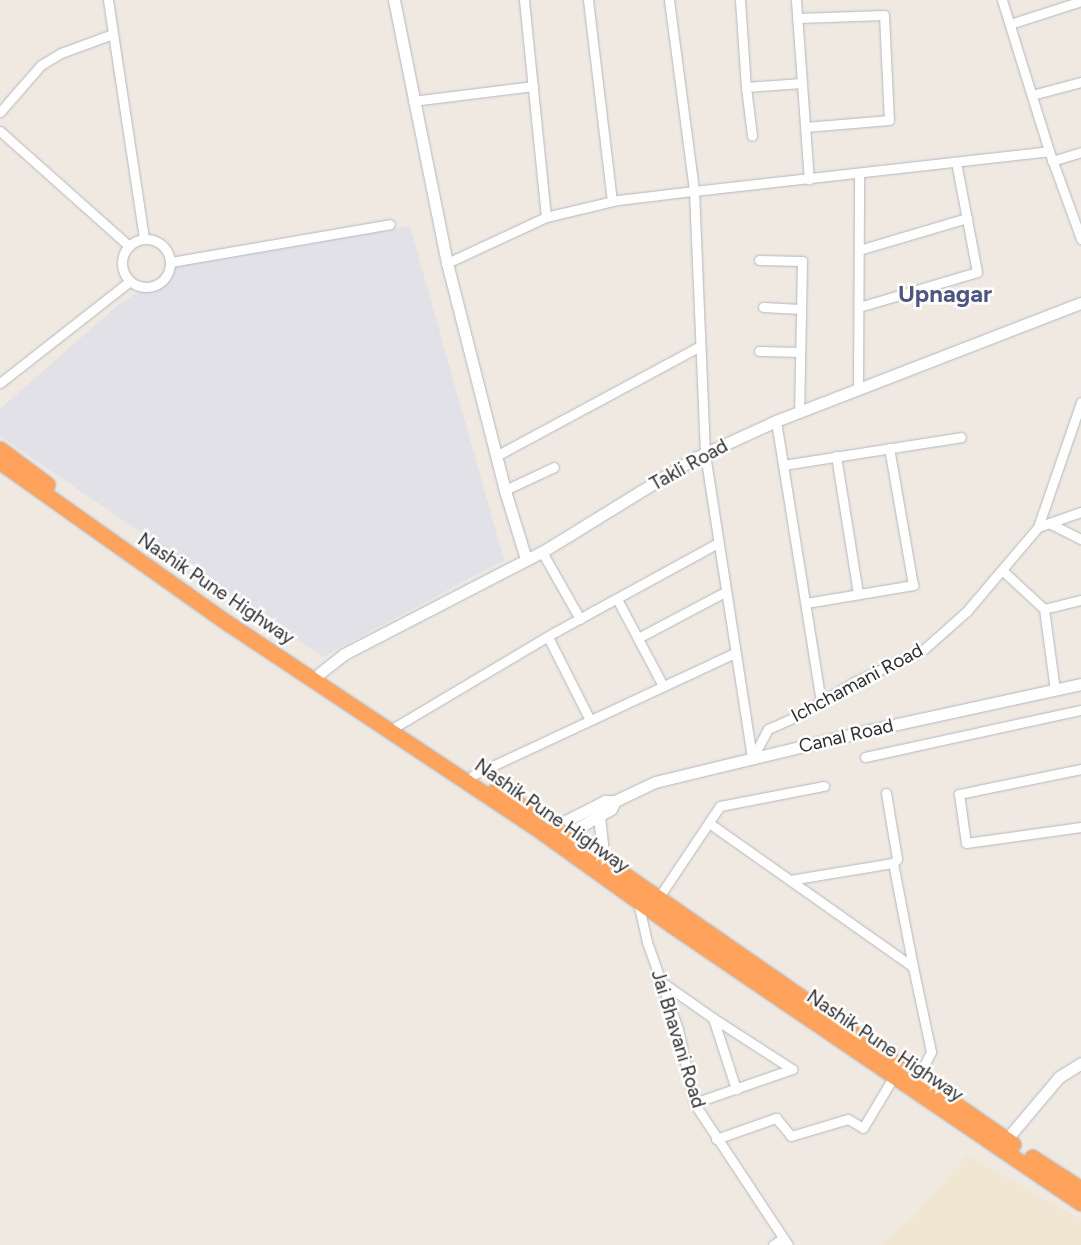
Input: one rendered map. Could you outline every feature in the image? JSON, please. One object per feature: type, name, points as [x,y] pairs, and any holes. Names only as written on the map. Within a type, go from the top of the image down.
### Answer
[{"type":"highway","name":"Nashik Pune Highway","points":[[0,449],[218,606],[320,673],[394,727],[554,834],[604,862],[1006,1140],[1081,1189]]},
{"type":"highway","name":"Nashik Pune Highway","points":[[0,462],[229,624],[473,775],[554,834],[637,899],[1081,1203]]},
{"type":"main road","points":[[394,0],[447,263],[505,490],[526,559]]},
{"type":"main road","name":"Takli Road","points":[[320,673],[344,654],[542,552],[705,454],[776,421],[1081,303]]},
{"type":"main road","name":"Canal Road","points":[[554,834],[605,801],[615,801],[655,782],[1081,684]]},
{"type":"main road","name":"Canal Road","points":[[554,834],[611,809],[615,801]]},
{"type":"main road","points":[[598,816],[604,862]]},
{"type":"main road","points":[[1006,1140],[1059,1077],[1081,1063]]},
{"type":"street","points":[[108,0],[144,238]]},
{"type":"street","points":[[524,0],[546,217]]},
{"type":"street","points":[[588,0],[612,201]]},
{"type":"street","points":[[669,0],[694,191],[705,454],[752,759]]},
{"type":"street","points":[[740,0],[746,87],[752,136]]},
{"type":"street","points":[[796,0],[809,180]]},
{"type":"street","points":[[1002,0],[1052,161],[1081,239]]},
{"type":"street","points":[[1010,24],[1059,4],[1081,1]]},
{"type":"street","points":[[797,18],[884,14],[889,120],[805,127]]},
{"type":"street","points":[[0,112],[41,65],[61,53],[113,34]]},
{"type":"street","points":[[1032,95],[1081,82]]},
{"type":"street","points":[[746,87],[802,83]]},
{"type":"street","points":[[413,101],[533,86]]},
{"type":"street","points":[[0,131],[129,246]]},
{"type":"street","points":[[447,263],[546,217],[612,201],[809,180],[1049,151]]},
{"type":"street","points":[[1052,161],[1081,152]]},
{"type":"street","points":[[859,307],[977,272],[956,162]]},
{"type":"street","points":[[858,389],[859,174]]},
{"type":"street","points":[[859,250],[967,218]]},
{"type":"street","points":[[171,262],[390,224]]},
{"type":"street","points":[[144,238],[160,243],[168,250],[171,262],[167,276],[158,285],[146,287],[130,281],[122,266],[129,246],[144,238]]},
{"type":"street","points":[[759,260],[802,261],[799,412]]},
{"type":"street","points":[[0,383],[130,281]]},
{"type":"street","points":[[763,308],[801,309]]},
{"type":"street","points":[[496,456],[700,346]]},
{"type":"street","points":[[759,350],[800,352]]},
{"type":"street","name":"Ichchamani Road","points":[[752,759],[768,729],[821,702],[854,682],[923,650],[966,612],[1038,527],[1081,402]]},
{"type":"street","points":[[776,421],[821,702]]},
{"type":"street","points":[[784,464],[961,437]]},
{"type":"street","points":[[806,603],[913,585],[889,448]]},
{"type":"street","points":[[836,456],[858,594]]},
{"type":"street","points":[[505,490],[554,467]]},
{"type":"street","points":[[1038,527],[1081,512]]},
{"type":"street","points":[[1049,523],[1081,539]]},
{"type":"street","points":[[394,727],[548,637],[718,544]]},
{"type":"street","points":[[542,552],[580,619]]},
{"type":"street","points":[[1002,570],[1044,609],[1055,690]]},
{"type":"street","points":[[638,638],[725,592]]},
{"type":"street","points":[[617,599],[663,686]]},
{"type":"street","points":[[1044,609],[1081,600]]},
{"type":"street","points":[[548,637],[590,720]]},
{"type":"street","points":[[473,775],[735,653]]},
{"type":"street","points":[[866,757],[1081,710]]},
{"type":"street","points":[[1081,770],[959,794],[966,843],[1081,828]]},
{"type":"street","points":[[657,900],[720,806],[824,786]]},
{"type":"street","points":[[790,880],[893,863],[897,858],[886,793]]},
{"type":"street","points":[[709,823],[913,966]]},
{"type":"street","points":[[893,863],[931,1052],[917,1078]]},
{"type":"street","name":"Jai Bhavani Road","points":[[637,899],[647,942],[678,1029],[694,1103],[716,1139],[786,1241]]},
{"type":"street","points":[[663,983],[792,1069],[694,1103]]},
{"type":"street","points":[[713,1018],[736,1089]]},
{"type":"street","points":[[716,1139],[776,1118],[791,1136],[848,1119],[863,1128],[894,1076]]},
{"type":"street","points":[[773,1245],[786,1241]]},
{"type":"shaded area","points":[[410,226],[504,560],[323,657],[0,436],[0,409],[118,305],[184,262]]},
{"type":"shaded area","points":[[967,1155],[1081,1220],[1081,1245],[880,1245],[912,1219]]},
{"type":"district","name":"Upnagar","points":[[945,294]]}]
